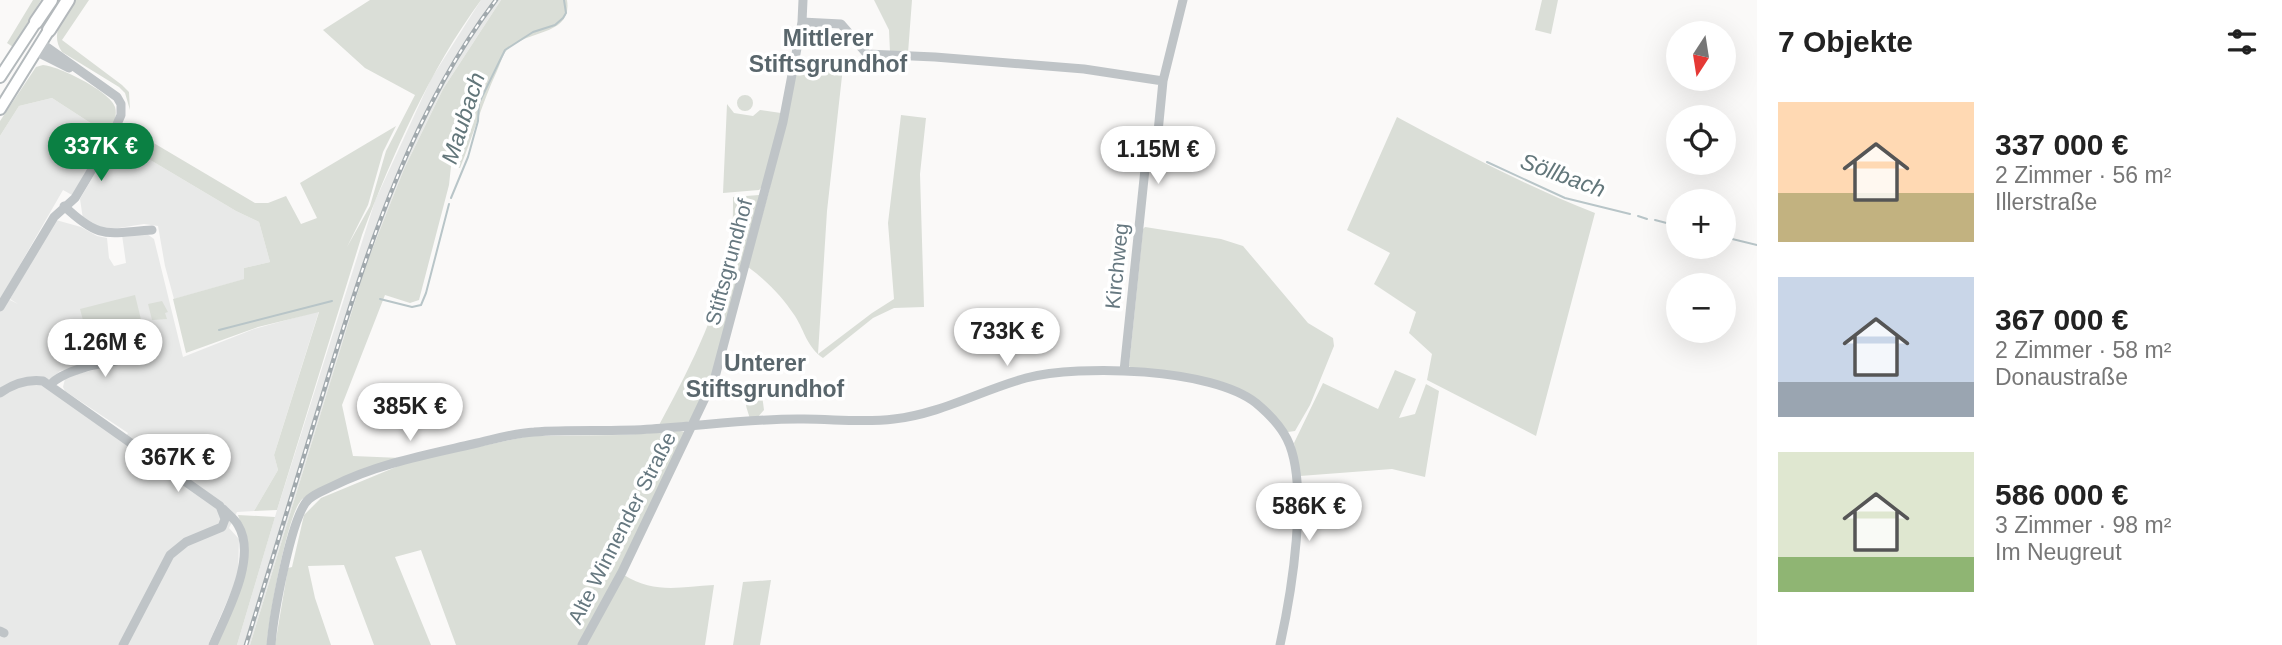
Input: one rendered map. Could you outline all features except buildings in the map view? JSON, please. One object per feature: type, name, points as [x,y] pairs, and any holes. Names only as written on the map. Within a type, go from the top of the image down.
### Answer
[{"type":"highway","points":[[36,22],[51,0]]},
{"type":"highway","points":[[48,30],[68,0]]},
{"type":"main road","points":[[0,77],[36,22]]},
{"type":"main road","points":[[0,109],[48,30]]},
{"type":"main road","points":[[25,39],[38,47]]},
{"type":"street","name":"Stiftsgrundhof","points":[[692,426],[715,377],[725,344],[780,133],[802,22],[803,0]]},
{"type":"street","name":"Kirchweg","points":[[1124,372],[1145,169],[1157,132],[1163,81],[1183,0]]},
{"type":"street","points":[[802,22],[841,24],[867,54],[1106,71],[1163,81]]},
{"type":"street","points":[[0,307],[54,217],[75,198],[112,136],[121,115],[121,104],[117,97],[38,47]]},
{"type":"street","points":[[64,206],[88,227],[97,230],[115,233],[152,230]]},
{"type":"street","points":[[50,385],[57,377],[71,371],[149,355]]},
{"type":"street","points":[[271,645],[273,624],[300,510],[313,496],[381,466],[529,432],[802,419],[853,422],[894,419],[929,412],[1013,382],[1049,373],[1124,372],[1189,378],[1233,389],[1266,411],[1289,442],[1296,472],[1297,513],[1280,645]]},
{"type":"street","points":[[0,392],[27,381],[43,381],[220,506],[238,524],[243,556],[242,575],[213,645]]},
{"type":"street","name":"Alte Winnender Straße","points":[[582,645],[622,572],[692,426]]},
{"type":"street","points":[[123,645],[165,561],[181,545],[222,527],[225,519],[220,506]]},
{"type":"shaded area","points":[[33,0],[41,0],[13,47],[7,43]]},
{"type":"shaded area","points":[[74,0],[89,0],[62,40],[129,92],[130,110],[125,93],[119,87],[62,52],[58,45],[59,25]]},
{"type":"shaded area","points":[[370,0],[481,0],[429,84],[400,144],[362,235],[277,510],[254,511],[278,470],[274,455],[319,312],[258,327],[186,353],[173,299],[244,279],[244,268],[270,262],[259,222],[115,139],[125,129],[130,129],[255,203],[268,203],[286,196],[301,224],[317,218],[300,183],[396,126],[383,152],[368,205],[347,247],[370,206],[386,151],[415,95],[365,68],[323,30]]},
{"type":"shaded area","points":[[481,0],[501,0],[443,89],[404,169],[366,265],[250,645],[237,645],[375,201],[431,79]]},
{"type":"shaded area","points":[[501,0],[567,0],[567,12],[555,27],[524,39],[506,51],[460,168],[455,168],[456,157],[452,157],[449,185],[419,300],[410,303],[385,295],[342,405],[353,456],[401,458],[308,495],[301,501],[284,548],[267,645],[250,645],[366,265],[404,169],[443,89]]},
{"type":"shaded area","points":[[874,0],[912,0],[908,53],[890,52],[889,30]]},
{"type":"shaded area","points":[[1542,0],[1558,0],[1551,34],[1535,30]]},
{"type":"shaded area","points":[[844,58],[827,211],[818,354],[785,302],[768,283],[748,267],[769,191],[797,62]]},
{"type":"shaded area","points":[[43,65],[84,81],[111,101],[116,114],[109,135],[52,98],[19,106],[0,136],[0,121],[36,67]]},
{"type":"shaded area","points":[[745,95],[751,97],[751,109],[745,111],[739,109],[737,103],[739,97]]},
{"type":"shaded area","points":[[52,98],[109,135],[72,195],[63,190],[2,296],[18,304],[10,299],[56,220],[107,238],[109,258],[114,266],[126,263],[122,235],[143,231],[154,239],[183,357],[254,329],[319,311],[274,455],[278,470],[254,511],[237,512],[229,528],[239,539],[238,576],[208,645],[0,645],[0,136],[19,106]],"holes":[[[93,364],[94,370],[69,376],[63,387],[65,391],[128,433],[122,442],[47,380],[60,371]]]},
{"type":"shaded area","points":[[727,104],[734,113],[753,116],[760,110],[781,113],[764,185],[759,190],[723,193]]},
{"type":"shaded area","points":[[901,115],[926,118],[920,174],[924,307],[894,308],[873,318],[823,358],[818,354],[894,299],[888,223]]},
{"type":"shaded area","points":[[1397,117],[1519,180],[1595,213],[1536,436],[1427,380],[1432,354],[1409,333],[1416,312],[1374,284],[1390,253],[1347,230]]},
{"type":"shaded area","points":[[115,139],[259,222],[270,262],[244,268],[245,279],[174,299],[158,226],[144,224],[106,230],[83,219],[80,199]]},
{"type":"shaded area","points":[[761,196],[722,350],[692,421],[658,427],[682,382],[714,310],[728,260],[733,197]]},
{"type":"shaded area","points":[[1145,227],[1221,239],[1243,246],[1308,323],[1333,338],[1334,346],[1310,405],[1295,431],[1288,432],[1245,393],[1132,370],[1129,366]]},
{"type":"shaded area","points":[[135,295],[145,336],[124,341],[112,329],[87,335],[80,309]]},
{"type":"shaded area","points":[[162,301],[168,312],[165,313],[167,319],[152,320],[148,304]]},
{"type":"shaded area","points":[[1395,370],[1416,379],[1399,418],[1415,414],[1426,384],[1439,391],[1425,477],[1392,469],[1300,476],[1294,443],[1323,383],[1378,409]]},
{"type":"shaded area","points":[[753,390],[762,395],[764,410],[757,418],[750,419],[746,400]]},
{"type":"shaded area","points":[[685,432],[601,607],[579,645],[456,645],[421,550],[395,557],[431,645],[374,645],[344,565],[308,566],[315,598],[331,645],[275,645],[288,568],[292,567],[304,515],[321,498],[408,462],[529,436]]},
{"type":"shaded area","points":[[238,515],[275,517],[237,645],[216,645],[232,610],[244,534]]},
{"type":"shaded area","points":[[624,575],[657,587],[714,585],[705,645],[586,645]]},
{"type":"shaded area","points":[[771,580],[760,645],[733,645],[743,582]]},
{"type":"waterway","name":"Maubach","points":[[451,198],[468,157],[478,121],[479,103],[505,50],[533,32],[555,25],[566,13],[564,0]]},
{"type":"waterway","name":"Söllbach","points":[[1487,162],[1565,198],[1630,214]]},
{"type":"waterway","name":"Maubach","points":[[380,299],[412,307],[421,305],[449,204]]},
{"type":"waterway","name":"Söllbach","points":[[1638,216],[1647,219]]},
{"type":"waterway","name":"Söllbach","points":[[1655,220],[1666,223]]},
{"type":"waterway","name":"Söllbach","points":[[1736,240],[1757,245]]},
{"type":"waterway","name":"Maubach","points":[[219,330],[332,301]]},
{"type":"railway","points":[[246,645],[345,322],[378,226],[418,131],[441,86],[496,0]]},
{"type":"district","name":"Mittlerer Stiftsgrundhof","points":[[828,51]]},
{"type":"district","name":"Unterer Stiftsgrundhof","points":[[765,376]]}]
